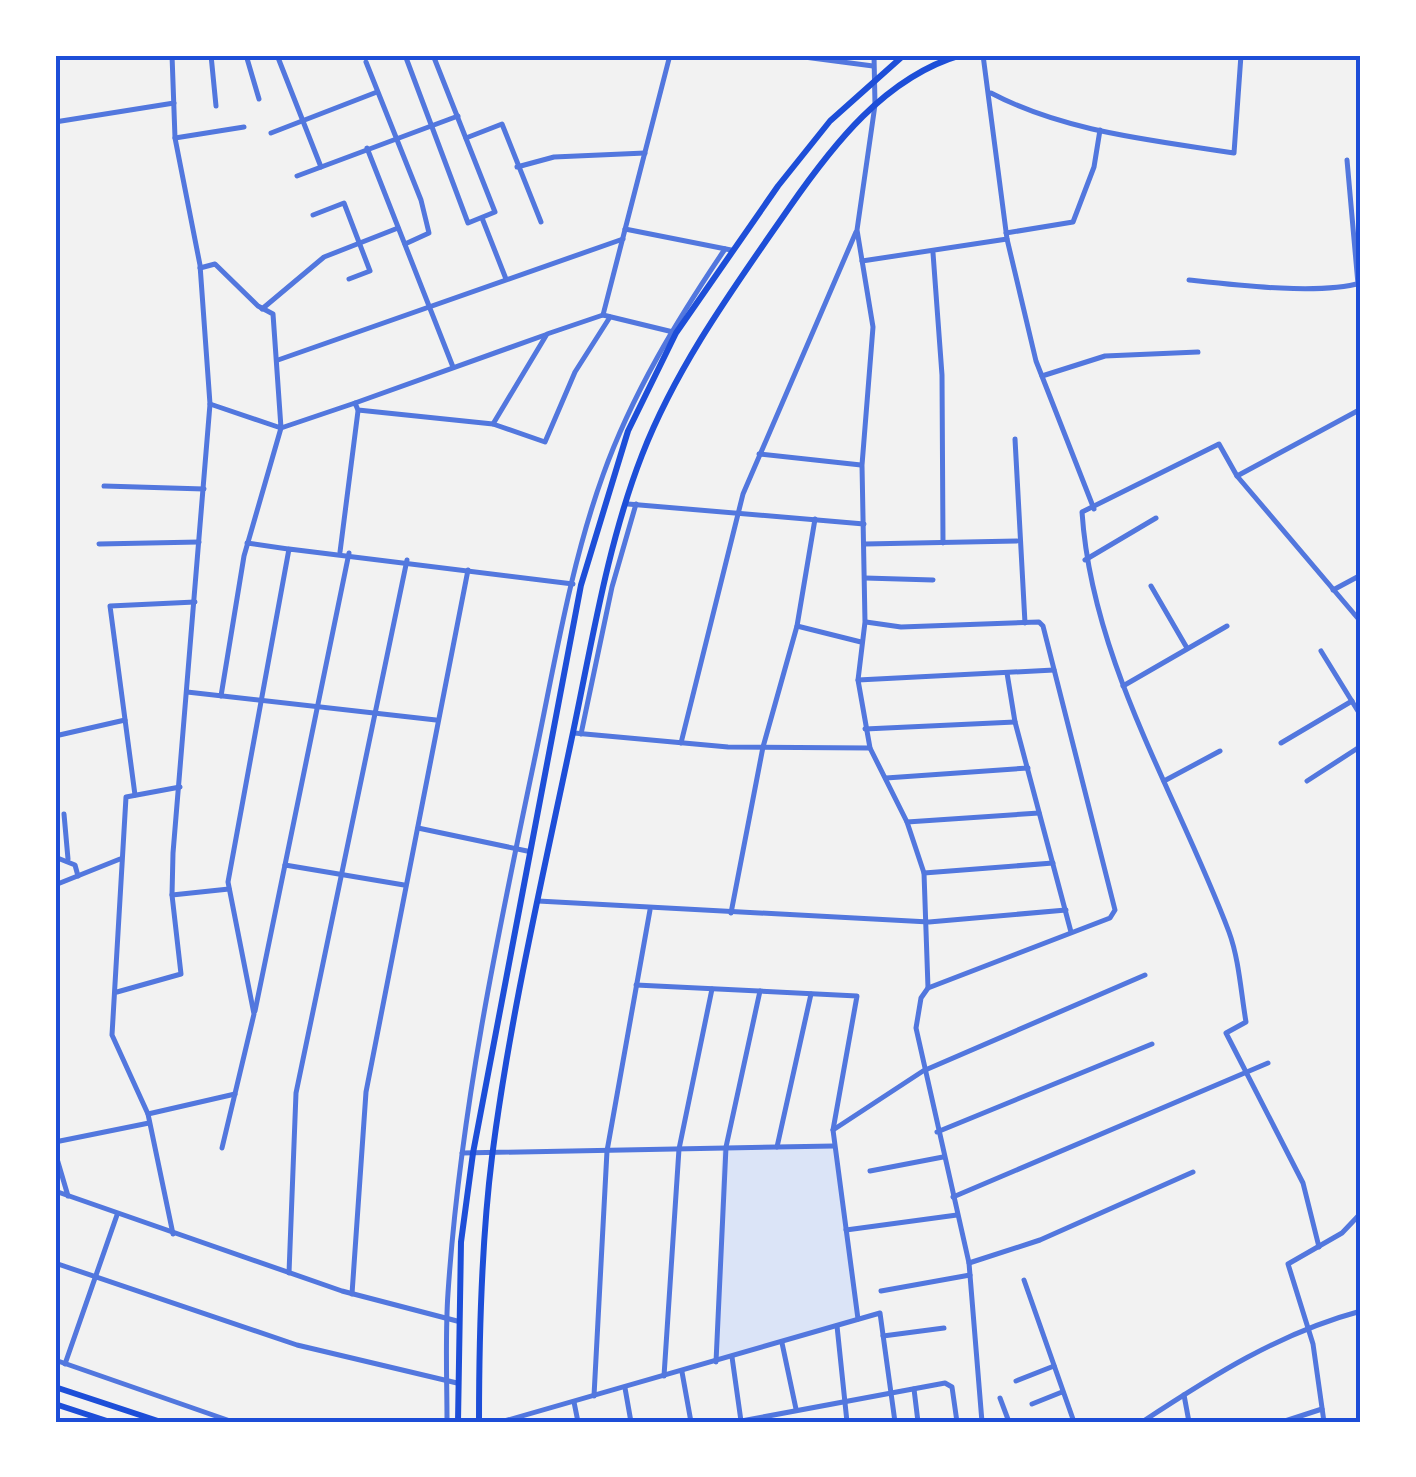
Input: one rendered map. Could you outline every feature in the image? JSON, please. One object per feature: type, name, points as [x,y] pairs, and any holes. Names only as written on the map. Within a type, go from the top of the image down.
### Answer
[{"type":"main road","points":[[458,1422],[461,1242],[473,1154],[528,851],[549,758],[578,584],[628,431],[674,332],[728,250],[830,121],[873,78],[904,55]]},
{"type":"main road","points":[[479,1422],[481,1294],[492,1154],[538,900],[567,762],[577,733],[604,588],[632,504],[642,455],[684,367],[813,173],[875,105],[939,61],[961,55]]},
{"type":"main road","points":[[549,758],[567,762]]},
{"type":"main road","points":[[55,1387],[161,1422]]},
{"type":"main road","points":[[55,1404],[110,1422]]},
{"type":"street","points":[[117,992],[181,974],[172,895],[210,404],[200,268],[175,138],[172,55]]},
{"type":"street","points":[[211,55],[216,106]]},
{"type":"street","points":[[246,55],[259,99]]},
{"type":"street","points":[[277,55],[321,166]]},
{"type":"street","points":[[405,55],[468,223],[495,212],[433,55]]},
{"type":"street","points":[[356,407],[493,424],[545,442],[574,372],[606,316],[670,55]]},
{"type":"street","points":[[788,55],[873,66]]},
{"type":"street","points":[[874,55],[875,105],[858,230],[873,327],[862,465],[865,622],[858,680],[870,748],[908,822],[924,873],[929,922],[928,988]]},
{"type":"street","points":[[983,55],[991,93],[1006,236],[1042,376],[1094,509]]},
{"type":"street","points":[[991,93],[1039,115],[1100,130],[1234,152],[1241,55]]},
{"type":"street","points":[[366,62],[429,234],[405,244]]},
{"type":"street","points":[[271,133],[378,92]]},
{"type":"street","points":[[55,122],[174,103]]},
{"type":"street","points":[[297,176],[458,116]]},
{"type":"street","points":[[466,138],[502,124],[542,222]]},
{"type":"street","points":[[175,138],[244,128]]},
{"type":"street","points":[[862,261],[933,253],[1073,222],[1084,202],[1100,130]]},
{"type":"street","points":[[367,148],[453,368]]},
{"type":"street","points":[[517,167],[554,158],[645,153]]},
{"type":"street","points":[[1189,280],[1263,288],[1360,284],[1347,160]]},
{"type":"street","points":[[313,215],[344,203],[370,271],[349,279]]},
{"type":"street","points":[[482,218],[506,279]]},
{"type":"street","points":[[262,308],[324,257],[398,228]]},
{"type":"street","points":[[626,229],[728,250]]},
{"type":"street","points":[[681,743],[739,511],[759,454],[858,230]]},
{"type":"street","points":[[278,360],[623,239]]},
{"type":"street","points":[[933,253],[942,375],[943,542]]},
{"type":"street","points":[[200,268],[215,264],[273,314],[278,360],[281,428],[247,543],[221,696]]},
{"type":"street","points":[[210,404],[281,428],[356,407],[453,368],[606,316],[674,332]]},
{"type":"street","points":[[493,424],[548,334]]},
{"type":"street","points":[[1042,376],[1105,356],[1198,352]]},
{"type":"street","points":[[340,552],[356,407]]},
{"type":"street","points":[[1237,476],[1361,410]]},
{"type":"street","points":[[1015,439],[1025,622]]},
{"type":"street","points":[[1319,1248],[1303,1183],[1226,1033],[1246,1022],[1230,936],[1124,686],[1085,560],[1082,512],[1219,444],[1237,476],[1361,622]]},
{"type":"street","points":[[759,454],[862,465]]},
{"type":"street","points":[[104,486],[204,489]]},
{"type":"street","points":[[632,504],[865,524]]},
{"type":"street","points":[[1085,560],[1156,518]]},
{"type":"street","points":[[731,913],[763,748],[797,626],[814,519]]},
{"type":"street","points":[[865,544],[1018,541]]},
{"type":"street","points":[[100,544],[200,542]]},
{"type":"street","points":[[247,543],[578,584],[516,849],[462,1153],[448,1318],[446,1422]]},
{"type":"street","points":[[254,1014],[230,888],[289,549]]},
{"type":"street","points":[[222,1148],[286,866],[350,553]]},
{"type":"street","points":[[289,1273],[296,1092],[407,560]]},
{"type":"street","points":[[352,1294],[366,1092],[468,570]]},
{"type":"street","points":[[1334,590],[1361,575]]},
{"type":"street","points":[[865,578],[933,580]]},
{"type":"street","points":[[1151,586],[1187,650]]},
{"type":"street","points":[[134,795],[110,606],[195,602]]},
{"type":"street","points":[[865,622],[902,627],[1025,622],[1040,622],[1044,626],[1115,910],[1110,918],[928,988],[921,998],[916,1028],[923,1071],[969,1262],[982,1422]]},
{"type":"street","points":[[797,626],[861,642]]},
{"type":"street","points":[[1124,686],[1227,626]]},
{"type":"street","points":[[1321,651],[1356,702],[1361,716]]},
{"type":"street","points":[[858,680],[1054,670]]},
{"type":"street","points":[[1007,672],[1016,722],[1072,932]]},
{"type":"street","points":[[187,692],[436,720]]},
{"type":"street","points":[[1281,743],[1356,702]]},
{"type":"street","points":[[55,736],[125,720]]},
{"type":"street","points":[[865,729],[1016,722]]},
{"type":"street","points":[[577,733],[763,748],[870,748]]},
{"type":"street","points":[[1307,782],[1361,746]]},
{"type":"street","points":[[1164,781],[1220,751]]},
{"type":"street","points":[[886,778],[1028,768]]},
{"type":"street","points":[[172,1234],[148,1114],[112,1034],[126,796],[180,788]]},
{"type":"street","points":[[908,822],[1040,813]]},
{"type":"street","points":[[64,814],[68,859]]},
{"type":"street","points":[[418,828],[528,851]]},
{"type":"street","points":[[55,857],[68,859],[78,876]]},
{"type":"street","points":[[55,885],[120,859]]},
{"type":"street","points":[[924,873],[1053,863]]},
{"type":"street","points":[[286,866],[404,885]]},
{"type":"street","points":[[172,895],[230,888]]},
{"type":"street","points":[[538,900],[650,910],[929,922],[1066,910]]},
{"type":"street","points":[[594,1396],[607,1150],[650,910]]},
{"type":"street","points":[[834,1130],[923,1071],[1145,975]]},
{"type":"street","points":[[636,985],[857,996],[834,1130],[858,1320]]},
{"type":"street","points":[[664,1376],[678,1149],[712,989]]},
{"type":"street","points":[[716,1362],[726,1147],[760,991]]},
{"type":"street","points":[[776,1147],[811,994]]},
{"type":"street","points":[[937,1132],[1152,1044]]},
{"type":"street","points":[[953,1197],[1268,1063]]},
{"type":"street","points":[[148,1114],[235,1094]]},
{"type":"street","points":[[55,1142],[149,1123]]},
{"type":"street","points":[[462,1153],[835,1146]]},
{"type":"street","points":[[55,1152],[68,1196]]},
{"type":"street","points":[[870,1170],[943,1157]]},
{"type":"street","points":[[969,1262],[1040,1240],[1194,1172]]},
{"type":"street","points":[[55,1191],[352,1294],[458,1321]]},
{"type":"street","points":[[1324,1422],[1307,1325],[1288,1264],[1319,1248],[1361,1213]]},
{"type":"street","points":[[65,1364],[118,1215]]},
{"type":"street","points":[[846,1230],[957,1216]]},
{"type":"street","points":[[55,1263],[297,1345],[456,1382]]},
{"type":"street","points":[[881,1292],[970,1275]]},
{"type":"street","points":[[1024,1280],[1074,1422]]},
{"type":"street","points":[[1142,1422],[1307,1325],[1361,1311]]},
{"type":"street","points":[[506,1421],[880,1313],[895,1422]]},
{"type":"street","points":[[836,1326],[847,1422]]},
{"type":"street","points":[[884,1336],[944,1328]]},
{"type":"street","points":[[781,1342],[796,1408]]},
{"type":"street","points":[[732,1357],[739,1421],[796,1408],[951,1385],[957,1422]]},
{"type":"street","points":[[55,1360],[233,1422]]},
{"type":"street","points":[[1016,1381],[1054,1366]]},
{"type":"street","points":[[682,1372],[691,1422]]},
{"type":"street","points":[[625,1388],[631,1422]]},
{"type":"street","points":[[914,1389],[918,1422]]},
{"type":"street","points":[[1032,1404],[1063,1392]]},
{"type":"street","points":[[1184,1394],[1189,1422]]},
{"type":"street","points":[[1000,1398],[1009,1422]]},
{"type":"street","points":[[574,1402],[578,1422]]},
{"type":"street","points":[[1282,1422],[1322,1408]]},
{"type":"shaded area","points":[[835,1146],[858,1319],[716,1362],[722,1147]]}]
